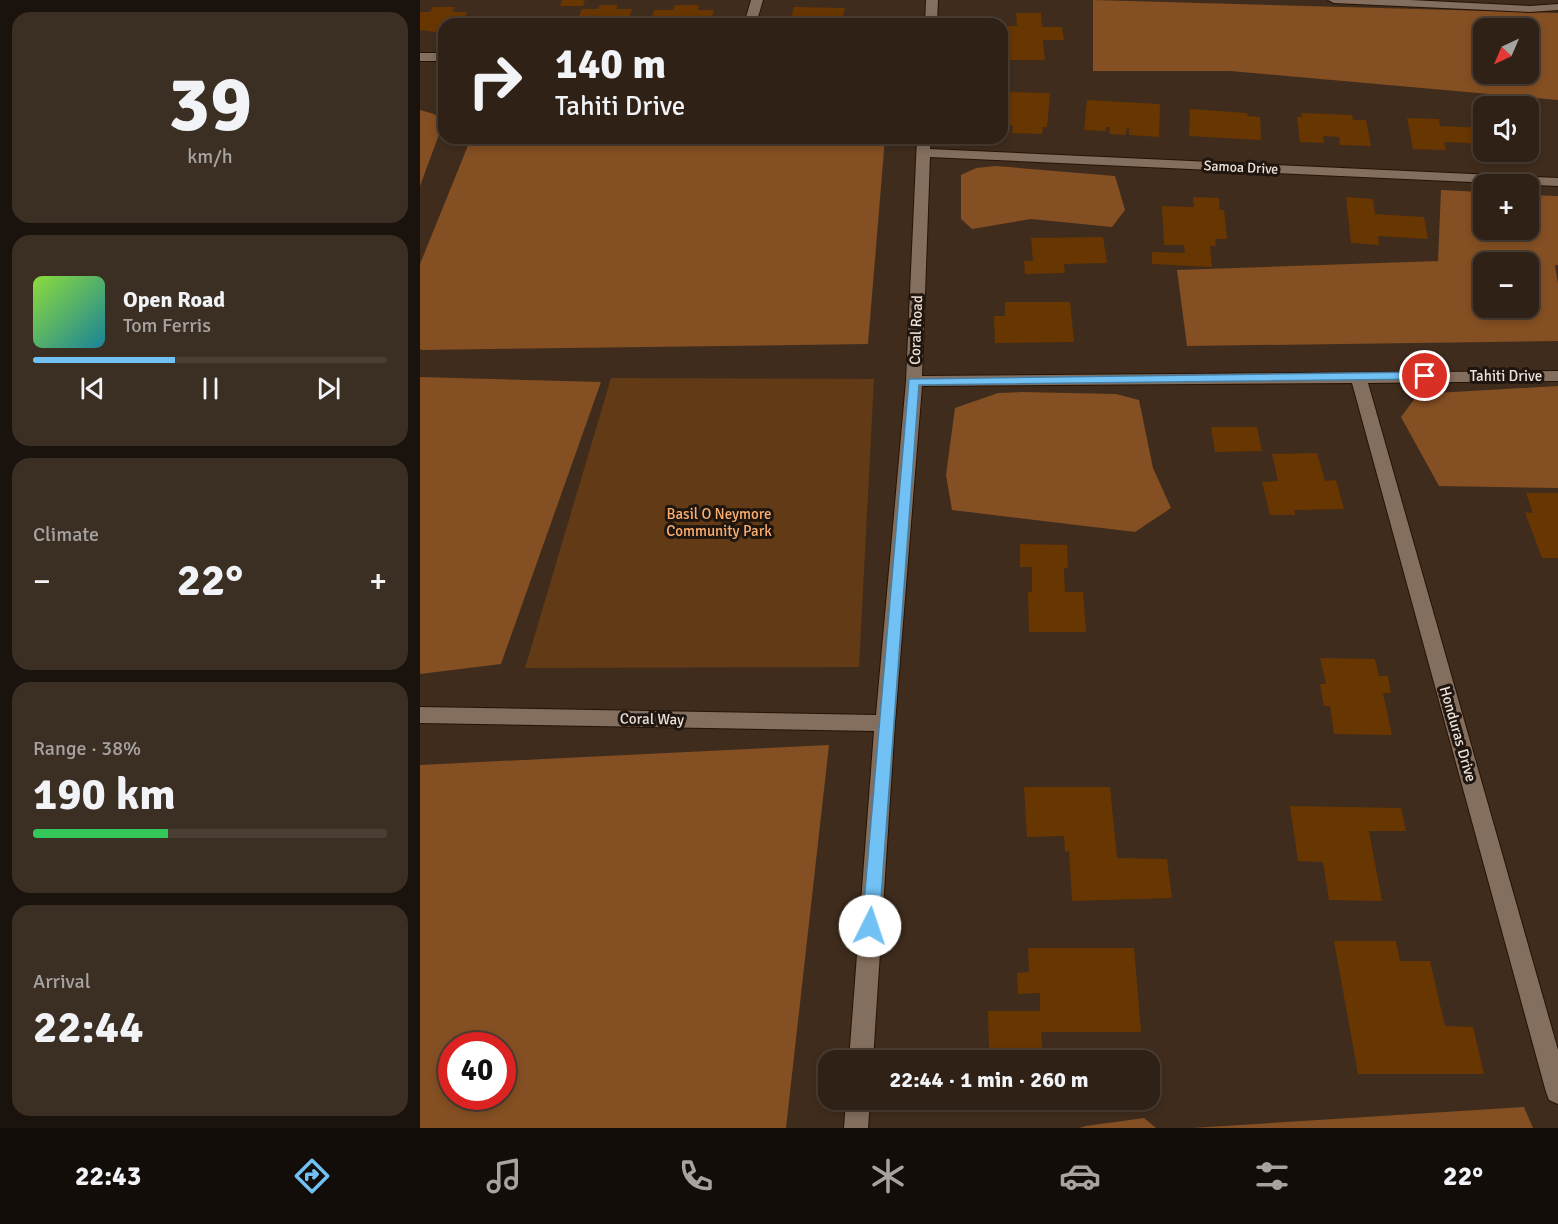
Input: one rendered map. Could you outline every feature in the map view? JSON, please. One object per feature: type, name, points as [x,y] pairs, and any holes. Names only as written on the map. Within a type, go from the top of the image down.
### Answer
[{"type":"street","points":[[752,18],[757,0]]},
{"type":"street","points":[[931,18],[932,0]]},
{"type":"street","points":[[1334,0],[1530,9],[1558,7]]},
{"type":"street","points":[[420,57],[438,57]]},
{"type":"street","name":"Samoa Drive","points":[[924,146],[1558,182]]},
{"type":"street","name":"Coral Road","points":[[862,1050],[885,723],[914,381],[924,146]]},
{"type":"street","name":"Honduras Drive","points":[[1358,376],[1558,1092]]},
{"type":"street","name":"Tahiti Drive","points":[[914,381],[1558,376]]},
{"type":"street","name":"Coral Way","points":[[420,714],[885,723]]},
{"type":"street","points":[[856,1128],[857,1110]]},
{"type":"green space","name":"Basil O Neymore Community Park","points":[[611,378],[874,379],[859,667],[525,668]]},
{"type":"shaded area","points":[[1093,0],[1558,13],[1558,100],[1539,98],[1539,96],[1513,96],[1230,71],[1093,71]]},
{"type":"shaded area","points":[[420,110],[438,117],[438,137],[420,186]]},
{"type":"shaded area","points":[[469,144],[885,144],[868,344],[422,350],[420,349],[420,264]]},
{"type":"shaded area","points":[[996,166],[1115,176],[1125,210],[1112,227],[1031,219],[972,229],[961,219],[961,175],[976,168]]},
{"type":"shaded area","points":[[1441,190],[1473,192],[1473,240],[1539,240],[1539,195],[1558,196],[1558,265],[1555,265],[1558,284],[1558,341],[1187,346],[1177,270],[1438,261]]},
{"type":"shaded area","points":[[420,377],[601,382],[501,664],[420,674]]},
{"type":"shaded area","points":[[1558,386],[1558,488],[1439,486],[1401,417],[1418,394]]},
{"type":"shaded area","points":[[998,393],[1116,394],[1139,400],[1153,468],[1171,508],[1135,532],[952,510],[946,475],[955,408]]},
{"type":"shaded area","points":[[829,745],[786,1128],[420,1128],[420,765]]},
{"type":"shaded area","points":[[1524,1107],[1533,1128],[1192,1128]]},
{"type":"shaded area","points":[[1144,1118],[1156,1128],[1079,1128],[1086,1126]]},
{"type":"building","points":[[562,0],[585,0],[583,6],[560,6]]},
{"type":"building","points":[[600,5],[618,5],[616,9],[632,9],[629,18],[578,18],[582,9],[598,9]]},
{"type":"building","points":[[675,5],[699,5],[698,10],[714,10],[712,18],[652,18],[654,10],[673,10]]},
{"type":"building","points":[[433,7],[455,7],[452,12],[467,12],[464,18],[438,18],[438,32],[420,30],[420,12],[430,12]]},
{"type":"building","points":[[794,7],[845,8],[842,18],[791,18]]},
{"type":"building","points":[[1016,13],[1041,13],[1042,27],[1062,27],[1064,40],[1043,40],[1045,60],[1008,60],[1008,26],[1017,26]]},
{"type":"building","points":[[1009,92],[1050,93],[1047,127],[1043,127],[1042,134],[1012,133],[1013,126],[1008,125]]},
{"type":"building","points":[[1087,100],[1160,104],[1159,137],[1129,135],[1129,128],[1127,128],[1126,135],[1109,134],[1110,127],[1106,127],[1106,131],[1084,130]]},
{"type":"building","points":[[1190,109],[1247,113],[1248,116],[1260,117],[1261,140],[1189,136]]},
{"type":"building","points":[[1301,113],[1352,115],[1353,120],[1366,120],[1371,146],[1340,145],[1339,137],[1323,136],[1324,143],[1300,142],[1297,117],[1302,117]]},
{"type":"building","points":[[1407,118],[1439,119],[1440,126],[1473,128],[1473,147],[1470,143],[1444,142],[1446,150],[1413,149]]},
{"type":"building","points":[[1193,197],[1219,198],[1220,210],[1224,210],[1227,239],[1215,239],[1216,246],[1210,246],[1212,267],[1152,264],[1152,252],[1185,253],[1184,245],[1164,245],[1162,206],[1194,207]]},
{"type":"building","points":[[1346,197],[1373,199],[1375,214],[1424,217],[1428,239],[1378,236],[1379,245],[1351,243]]},
{"type":"building","points":[[1103,237],[1107,263],[1064,264],[1065,273],[1025,274],[1024,261],[1033,261],[1031,238]]},
{"type":"building","points":[[1005,302],[1070,302],[1074,342],[995,343],[994,316],[1005,316]]},
{"type":"building","points":[[1211,427],[1257,427],[1262,451],[1215,452]]},
{"type":"building","points":[[1317,453],[1325,481],[1336,480],[1344,509],[1294,510],[1295,515],[1270,515],[1262,482],[1278,481],[1272,454]]},
{"type":"building","points":[[1526,493],[1558,493],[1558,558],[1542,558],[1525,512],[1533,513]]},
{"type":"building","points":[[1020,544],[1067,545],[1068,568],[1064,568],[1065,592],[1083,592],[1086,632],[1029,632],[1028,592],[1032,592],[1032,567],[1020,567]]},
{"type":"building","points":[[1320,658],[1375,659],[1379,676],[1388,676],[1391,693],[1383,693],[1392,735],[1334,734],[1330,706],[1324,706],[1320,684],[1326,684]]},
{"type":"building","points":[[1024,787],[1110,787],[1117,858],[1167,859],[1172,898],[1072,901],[1069,851],[1065,852],[1064,836],[1027,837]]},
{"type":"building","points":[[1290,806],[1401,808],[1406,831],[1369,831],[1382,901],[1329,900],[1323,862],[1298,861]]},
{"type":"building","points":[[1334,941],[1396,941],[1400,961],[1430,961],[1445,1026],[1473,1027],[1484,1074],[1358,1074]]},
{"type":"building","points":[[1028,948],[1134,948],[1141,1032],[1041,1032],[1042,1048],[989,1048],[988,1011],[1040,1011],[1040,993],[1018,994],[1017,973],[1029,972]]},
{"type":"route","points":[[870,926],[914,381],[1425,376]]}]
